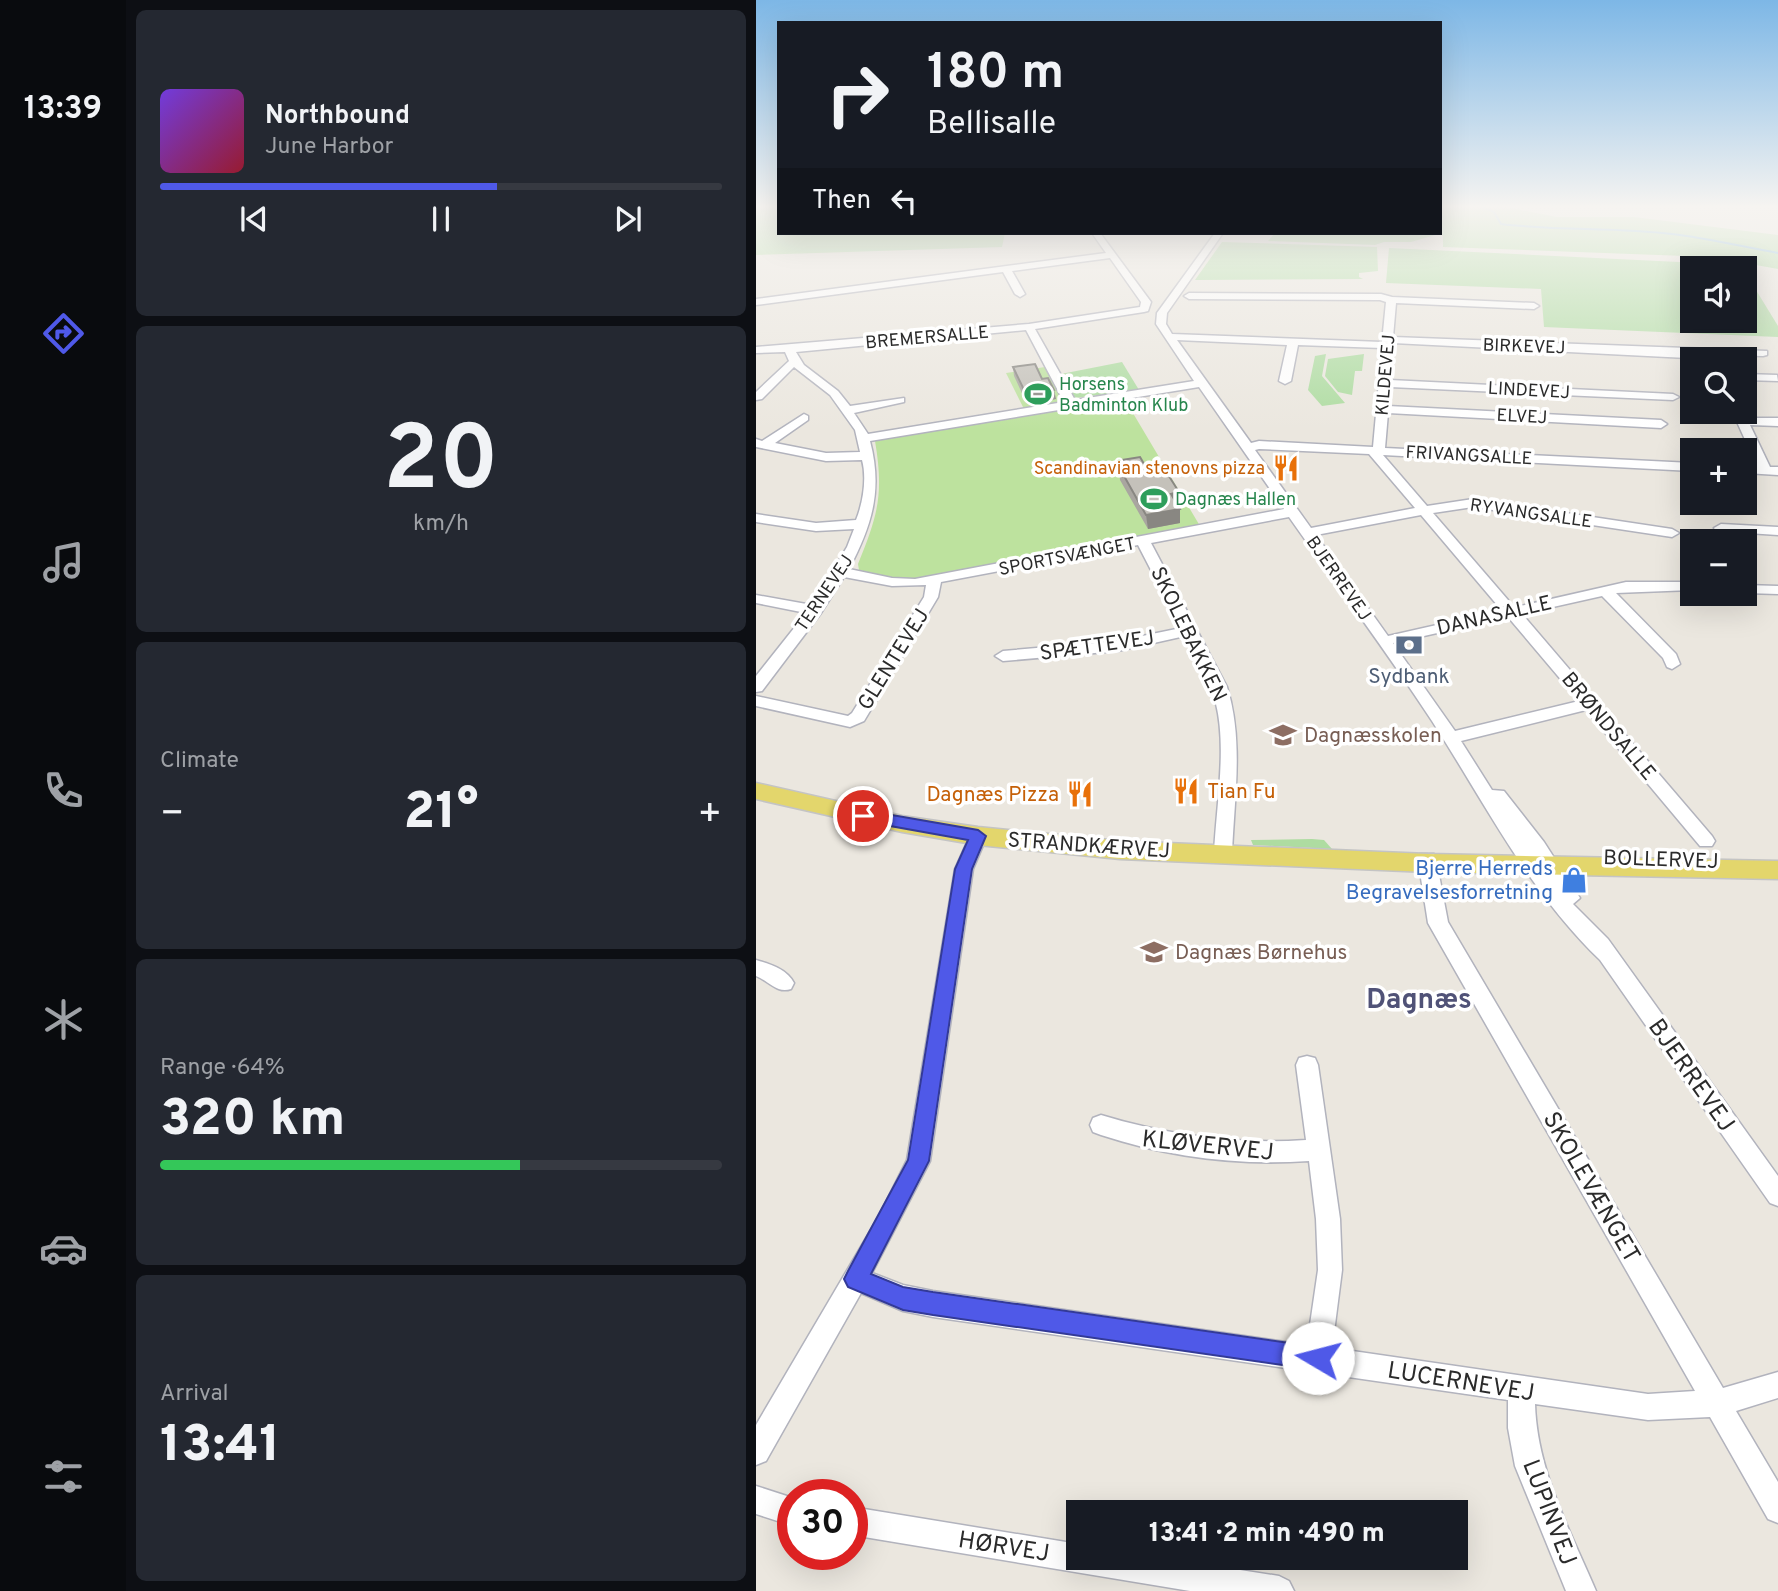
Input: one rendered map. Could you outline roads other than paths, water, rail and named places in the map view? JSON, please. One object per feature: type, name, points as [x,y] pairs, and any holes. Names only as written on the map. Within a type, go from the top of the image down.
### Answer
[{"type":"main road","name":"STRANDKÆRVEJ","points":[[756,792],[902,824],[978,836],[1120,850],[1384,860],[1537,860]]},
{"type":"main road","name":"BOLLERVEJ","points":[[1537,860],[1778,868]]},
{"type":"street","points":[[756,302],[918,281]]},
{"type":"street","points":[[1013,281],[1020,294]]},
{"type":"street","name":"BREMERSALLE","points":[[756,349],[793,356],[1139,311],[1147,306],[1146,302],[1131,281]]},
{"type":"street","name":"BJERREVEJ","points":[[1185,281],[1162,313],[1161,324],[1169,337],[1384,641],[1451,738],[1463,761],[1537,860],[1581,930],[1606,954],[1778,1195]]},
{"type":"street","points":[[1189,296],[1381,297],[1391,300],[1534,306]]},
{"type":"street","name":"KILDEVEJ","points":[[1376,451],[1385,383],[1391,300]]},
{"type":"street","points":[[1029,327],[1070,404]]},
{"type":"street","name":"BIRKEVEJ","points":[[1169,337],[1680,354]]},
{"type":"street","points":[[756,339],[756,349]]},
{"type":"street","points":[[1284,381],[1293,341]]},
{"type":"street","name":"BIRKEVEJ","points":[[1757,354],[1763,354]]},
{"type":"street","points":[[758,397],[789,365],[793,356]]},
{"type":"street","name":"TERNEVEJ","points":[[756,687],[842,572],[864,524],[871,481],[864,438],[849,410],[793,356]]},
{"type":"street","points":[[1757,377],[1777,378]]},
{"type":"street","points":[[864,438],[1201,383]]},
{"type":"street","name":"LINDEVEJ","points":[[1385,383],[1673,397]]},
{"type":"street","points":[[849,410],[900,400]]},
{"type":"street","name":"ELVEJ","points":[[1382,409],[1661,424]]},
{"type":"street","points":[[760,444],[804,418]]},
{"type":"street","points":[[1757,419],[1778,422]]},
{"type":"street","points":[[1745,424],[1772,471]]},
{"type":"street","points":[[760,444],[826,457],[868,456]]},
{"type":"street","name":"FRIVANGSALLE","points":[[1247,447],[1259,445],[1680,466]]},
{"type":"street","name":"BRØNDSALLE","points":[[1376,451],[1706,841]]},
{"type":"street","name":"RYVANGSALLE","points":[[1307,533],[1473,503],[1672,533]]},
{"type":"street","name":"SPORTSVÆNGET","points":[[842,572],[892,582],[934,581],[1292,512]]},
{"type":"street","points":[[756,517],[816,527],[864,524]]},
{"type":"street","points":[[1721,528],[1778,531]]},
{"type":"street","name":"SKOLEBAKKEN","points":[[1143,541],[1219,687],[1226,706],[1228,746],[1223,854]]},
{"type":"street","name":"GLENTEVEJ","points":[[756,701],[850,722],[858,717],[932,597],[934,581]]},
{"type":"street","name":"DANASALLE","points":[[1384,641],[1507,607],[1645,584],[1680,585]]},
{"type":"street","points":[[1757,589],[1778,590]]},
{"type":"street","points":[[1605,590],[1671,657],[1672,664]]},
{"type":"street","points":[[756,599],[816,610]]},
{"type":"street","name":"SPÆTTEVEJ","points":[[1003,656],[1118,646],[1190,630]]},
{"type":"street","points":[[1451,738],[1590,705]]},
{"type":"street","points":[[756,1451],[856,1279],[918,1161],[964,869],[978,836]]},
{"type":"street","name":"SKOLEVÆNGET","points":[[1427,861],[1438,923],[1778,1508]]},
{"type":"street","points":[[756,968],[768,972],[784,983]]},
{"type":"street","points":[[1307,1065],[1328,1219],[1330,1270],[1318,1358]]},
{"type":"street","name":"KLØVERVEJ","points":[[1101,1125],[1132,1136],[1252,1152],[1280,1154],[1317,1150]]},
{"type":"street","name":"LUCERNEVEJ","points":[[856,1279],[903,1298],[933,1304],[1318,1358],[1521,1391],[1648,1407],[1718,1403],[1778,1385]]},
{"type":"street","name":"LUPINVEJ","points":[[1521,1391],[1522,1428],[1529,1466],[1581,1591]]},
{"type":"street","points":[[756,1500],[777,1507]]},
{"type":"street","name":"HØRVEJ","points":[[868,1524],[1279,1591]]},
{"type":"place","name":"Horsens Badminton Klub","points":[[1038,394]]},
{"type":"place","name":"Scandinavian stenovns pizza","points":[[1286,468]]},
{"type":"place","name":"Dagnæs Hallen","points":[[1154,499]]},
{"type":"place","name":"Sydbank","points":[[1409,645]]},
{"type":"place","name":"Dagnæsskolen","points":[[1283,735]]},
{"type":"place","name":"Tian Fu","points":[[1186,791]]},
{"type":"place","name":"Dagnæs Pizza","points":[[1080,794]]},
{"type":"place","name":"Bjerre Herreds Begravelsesforretning","points":[[1574,880]]},
{"type":"place","name":"Dagnæs Børnehus","points":[[1154,952]]},
{"type":"district","name":"Dagnæs","points":[[1419,998]]}]
